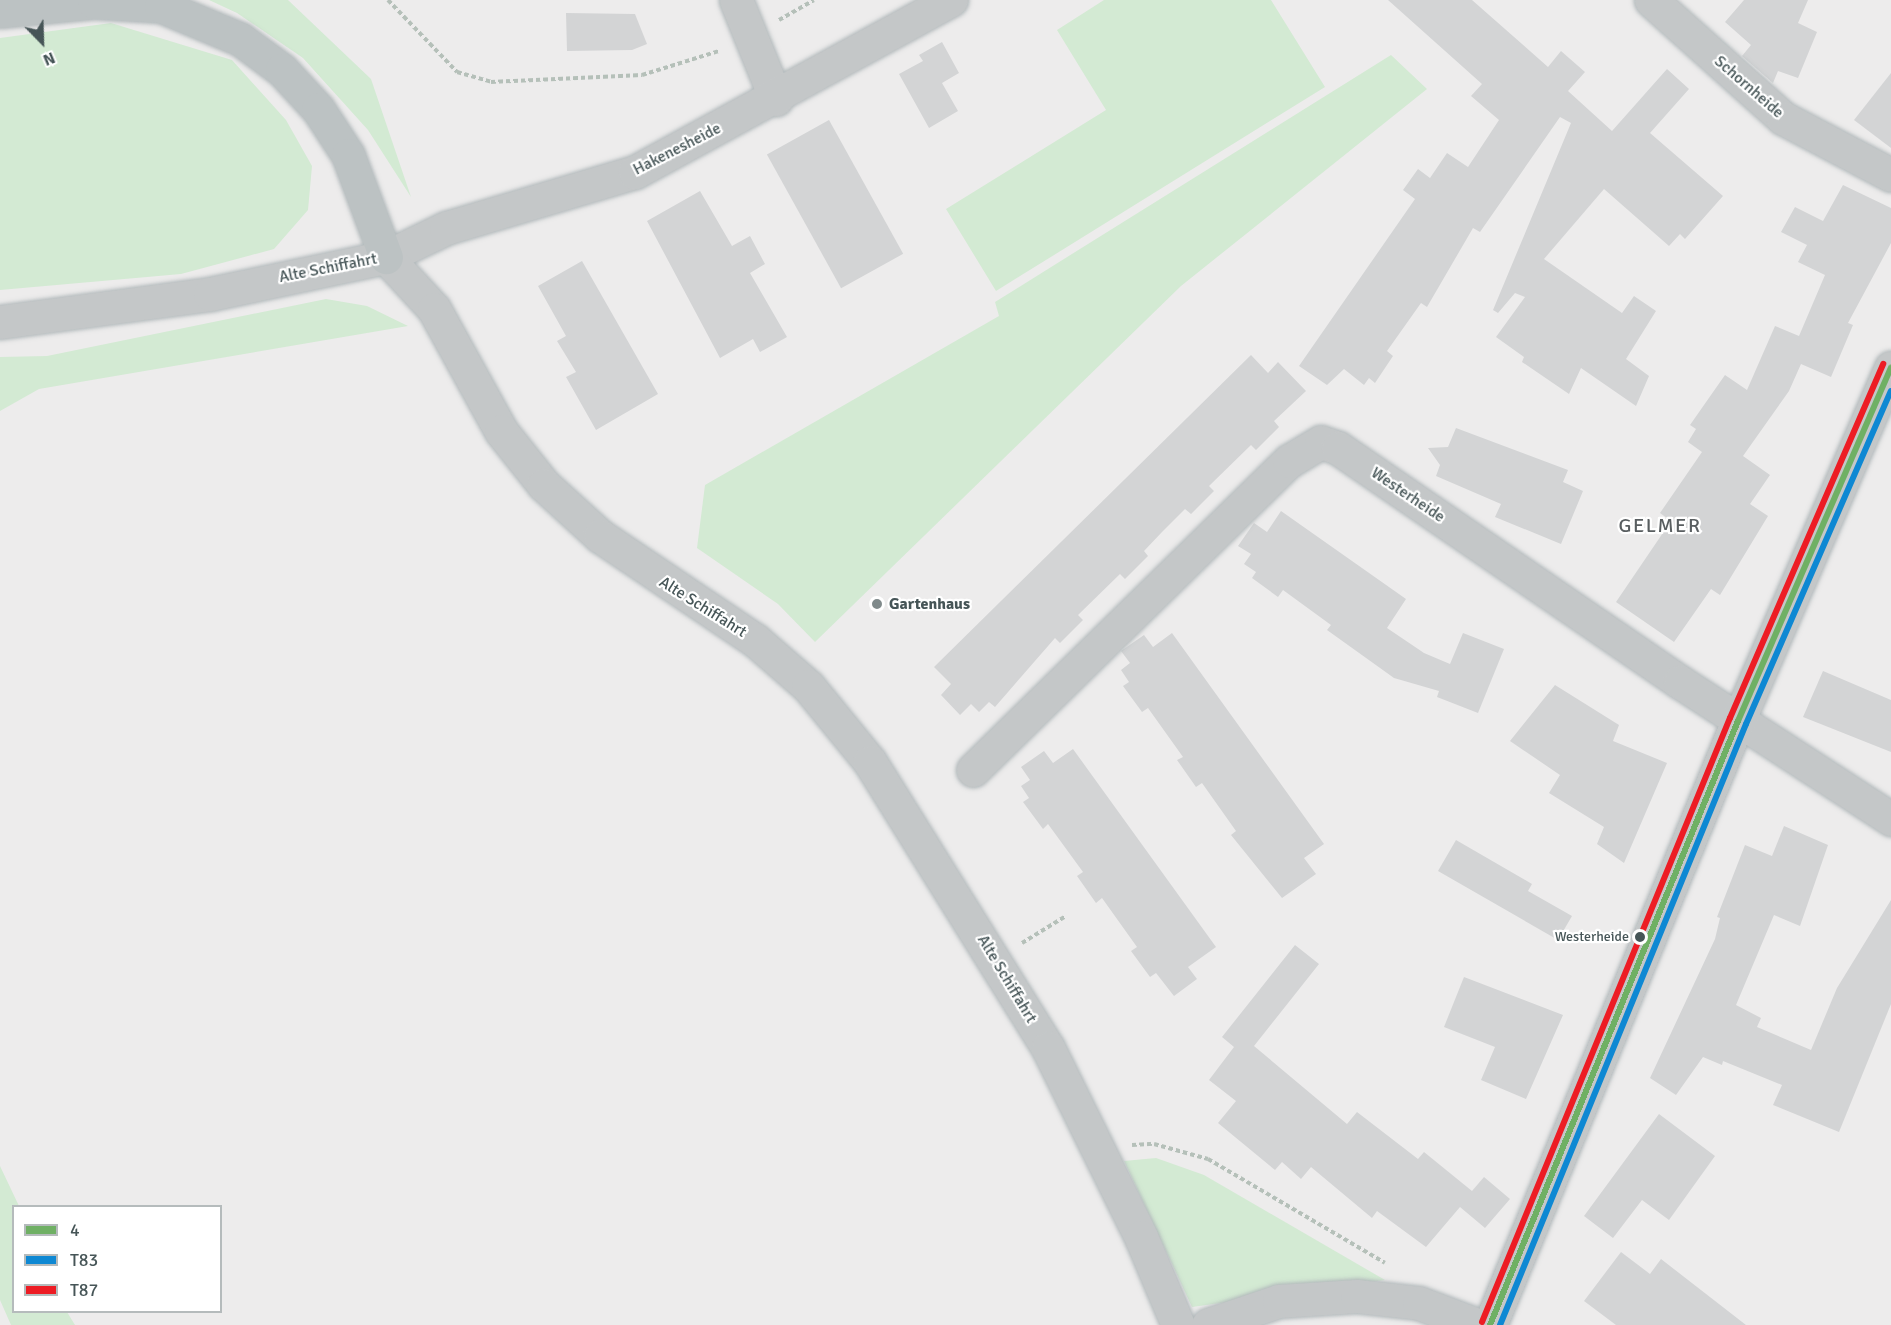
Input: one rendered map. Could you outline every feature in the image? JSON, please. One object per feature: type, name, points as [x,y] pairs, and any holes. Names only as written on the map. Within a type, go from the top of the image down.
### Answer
[{"type":"highway","points":[[0,11],[94,2],[161,6],[240,39],[282,70],[318,109],[348,155],[386,257]]},
{"type":"street","points":[[736,0],[776,99]]},
{"type":"street","name":"Hakenesheide","points":[[386,257],[446,228],[634,172],[776,99],[951,0]]},
{"type":"street","name":"Schornheide","points":[[1651,0],[1783,118],[1891,175]]},
{"type":"street","name":"Alte Schiffahrt","points":[[0,322],[210,294],[386,257],[435,309],[501,431],[544,485],[600,537],[755,640],[808,686],[870,762],[995,959],[1048,1048],[1096,1146],[1178,1325]]},
{"type":"street","points":[[1490,1325],[1738,722],[1891,368]]},
{"type":"street","name":"Westerheide","points":[[973,770],[1289,461],[1321,442],[1338,448],[1738,722],[1891,819]]},
{"type":"street","points":[[1208,1325],[1279,1301],[1357,1296],[1419,1303],[1477,1325]]},
{"type":"path","points":[[388,0],[457,72],[491,82],[642,75],[699,61],[750,36],[814,0]]},
{"type":"path","points":[[995,959],[1066,916]]},
{"type":"path","points":[[1096,1146],[1154,1144],[1208,1159],[1389,1266]]},
{"type":"green space","points":[[209,0],[288,0],[371,79],[411,197],[368,130],[303,58],[237,13]]},
{"type":"green space","points":[[1104,0],[1271,0],[1325,87],[996,291],[946,209],[1106,110],[1057,30]]},
{"type":"green space","points":[[111,23],[232,60],[286,120],[312,166],[308,210],[274,249],[181,274],[0,290],[0,38]]},
{"type":"green space","points":[[1391,55],[1427,89],[1181,286],[815,642],[778,604],[697,548],[705,485],[999,316],[995,302]]},
{"type":"green space","points":[[326,299],[367,306],[408,326],[39,389],[0,411],[0,357],[47,356]]},
{"type":"green space","points":[[1156,1158],[1204,1175],[1385,1280],[1192,1307],[1124,1161]]},
{"type":"green space","points":[[0,1166],[19,1205],[12,1205],[12,1313],[68,1313],[75,1325],[11,1325],[0,1300]]},
{"type":"building","points":[[1388,0],[1472,0],[1548,67],[1561,51],[1585,72],[1568,91],[1612,131],[1667,69],[1689,89],[1650,133],[1723,196],[1685,239],[1680,234],[1669,246],[1604,189],[1544,259],[1622,313],[1634,296],[1656,311],[1626,359],[1649,376],[1636,406],[1581,368],[1569,394],[1522,362],[1524,357],[1496,337],[1525,297],[1515,293],[1498,313],[1493,310],[1571,123],[1560,117],[1480,232],[1473,228],[1427,307],[1421,303],[1387,351],[1393,356],[1375,383],[1369,378],[1364,385],[1344,369],[1327,385],[1299,366],[1415,199],[1403,190],[1418,169],[1430,178],[1447,153],[1468,167],[1499,120],[1471,96],[1482,84]]},
{"type":"building","points":[[1744,0],[1808,0],[1798,23],[1817,32],[1798,78],[1778,71],[1773,83],[1742,56],[1751,45],[1725,22]]},
{"type":"building","points":[[566,13],[635,14],[647,44],[632,50],[567,51]]},
{"type":"building","points":[[942,42],[959,73],[942,83],[958,111],[929,128],[899,74],[923,61],[919,55]]},
{"type":"building","points":[[1891,73],[1891,148],[1854,120]]},
{"type":"building","points":[[829,120],[903,254],[841,288],[767,154]]},
{"type":"building","points":[[1843,185],[1891,208],[1891,243],[1848,323],[1853,325],[1831,377],[1801,364],[1789,391],[1743,456],[1770,475],[1750,504],[1768,516],[1720,595],[1711,589],[1674,642],[1616,602],[1671,521],[1660,513],[1702,452],[1688,442],[1696,429],[1690,425],[1725,375],[1747,390],[1775,326],[1799,336],[1825,275],[1798,262],[1807,245],[1781,232],[1795,207],[1823,221]]},
{"type":"building","points":[[700,191],[732,246],[750,236],[765,264],[750,273],[787,337],[760,352],[753,339],[720,358],[647,221]]},
{"type":"building","points":[[582,261],[658,394],[596,430],[566,377],[576,372],[557,341],[566,336],[538,286]]},
{"type":"building","points":[[1251,355],[1268,373],[1278,362],[1306,391],[1274,421],[1279,427],[1256,450],[1251,445],[1209,486],[1214,491],[1191,514],[1185,509],[1144,551],[1148,556],[1125,579],[1120,574],[1078,615],[1083,620],[1060,643],[1055,638],[995,707],[989,702],[979,712],[971,704],[960,715],[941,695],[951,684],[934,667]]},
{"type":"building","points":[[1456,428],[1568,470],[1563,482],[1583,491],[1561,544],[1495,517],[1501,504],[1436,476],[1440,465],[1428,448],[1448,447]]},
{"type":"building","points":[[1281,511],[1406,599],[1387,628],[1424,653],[1450,664],[1463,633],[1504,649],[1478,713],[1437,697],[1439,691],[1394,678],[1327,630],[1331,625],[1283,590],[1278,597],[1252,578],[1256,572],[1244,564],[1251,554],[1238,546],[1254,523],[1267,532]]},
{"type":"building","points":[[1172,633],[1324,844],[1304,858],[1316,874],[1282,898],[1231,835],[1236,831],[1202,783],[1196,787],[1177,760],[1183,757],[1148,708],[1142,712],[1123,686],[1129,682],[1121,670],[1130,663],[1121,651],[1144,635],[1153,647]]},
{"type":"building","points":[[1823,671],[1891,700],[1891,752],[1803,717]]},
{"type":"building","points":[[1555,685],[1619,725],[1613,741],[1667,763],[1624,863],[1597,844],[1604,827],[1549,793],[1560,775],[1510,741]]},
{"type":"building","points":[[1073,749],[1216,947],[1188,967],[1197,979],[1174,996],[1156,973],[1150,977],[1131,951],[1137,947],[1102,898],[1096,903],[1077,876],[1083,872],[1048,824],[1043,829],[1023,802],[1029,798],[1021,786],[1030,780],[1021,767],[1044,751],[1053,763]]},
{"type":"building","points":[[1784,826],[1828,845],[1800,926],[1774,915],[1736,1005],[1761,1018],[1757,1027],[1811,1050],[1837,988],[1891,900],[1891,1004],[1839,1132],[1773,1105],[1782,1085],[1723,1061],[1722,1065],[1703,1057],[1676,1095],[1650,1078],[1715,939],[1720,918],[1717,917],[1745,845],[1772,856]]},
{"type":"building","points":[[1456,840],[1532,884],[1528,891],[1572,916],[1558,940],[1438,871]]},
{"type":"building","points":[[1295,945],[1319,964],[1254,1046],[1347,1124],[1357,1112],[1418,1159],[1424,1152],[1472,1191],[1484,1177],[1510,1199],[1485,1228],[1460,1207],[1426,1247],[1377,1211],[1372,1218],[1311,1167],[1301,1179],[1282,1162],[1275,1170],[1218,1123],[1236,1101],[1209,1080],[1234,1047],[1222,1037]]},
{"type":"building","points":[[1464,977],[1563,1015],[1526,1099],[1481,1080],[1495,1047],[1444,1027]]},
{"type":"building","points":[[1659,1114],[1715,1156],[1669,1220],[1642,1200],[1613,1238],[1584,1216]]},
{"type":"building","points":[[1621,1252],[1650,1274],[1661,1259],[1746,1325],[1616,1325],[1584,1301]]},
{"type":"transit line","name":"T87","points":[[1482,1322],[1730,718],[1883,364]]},
{"type":"transit line","name":"4","points":[[1490,1325],[1738,721],[1891,368]]},
{"type":"transit line","name":"T83","points":[[1500,1325],[1746,724],[1891,391]]},
{"type":"place","name":"Gartenhaus","points":[[877,604]]},
{"type":"place","name":"Westerheide","points":[[1640,937]]},
{"type":"district","name":"GELMER","points":[[1660,525]]}]
